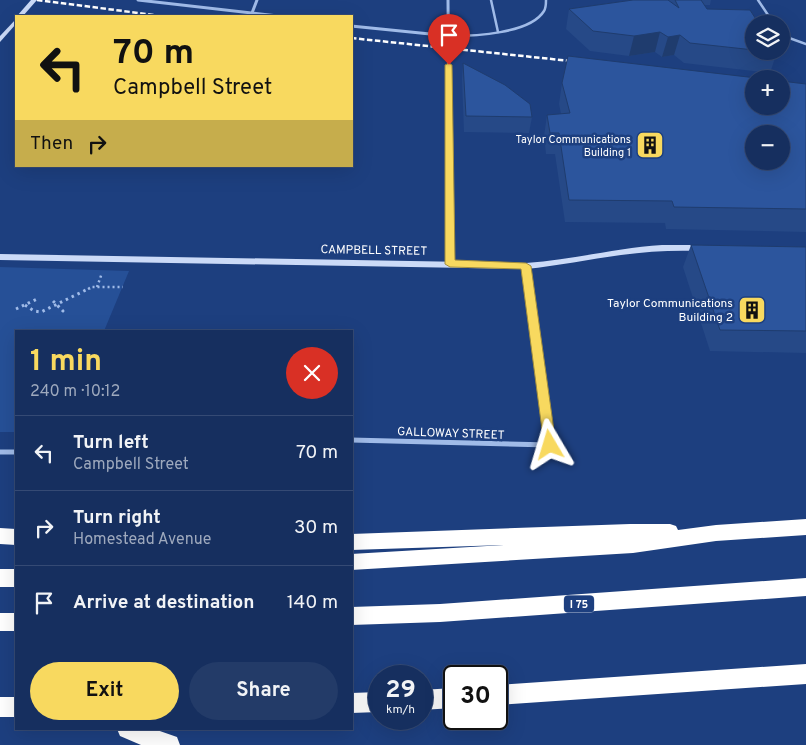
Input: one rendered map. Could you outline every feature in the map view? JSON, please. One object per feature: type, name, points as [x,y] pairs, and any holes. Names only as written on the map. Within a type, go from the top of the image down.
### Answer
[{"type":"highway","points":[[353,562],[633,545],[716,533],[806,527]]},
{"type":"highway","points":[[353,542],[630,532],[716,533]]},
{"type":"highway","points":[[0,536],[15,537]]},
{"type":"highway","points":[[0,578],[15,578]]},
{"type":"highway","name":"I 75","points":[[353,616],[440,613],[806,588]]},
{"type":"highway","points":[[0,622],[15,622]]},
{"type":"highway","points":[[508,694],[806,674]]},
{"type":"highway","points":[[353,703],[368,702]]},
{"type":"highway","points":[[0,707],[15,707]]},
{"type":"highway","points":[[130,730],[170,745]]},
{"type":"street","points":[[21,15],[34,0]]},
{"type":"street","points":[[138,0],[269,15]]},
{"type":"street","points":[[252,13],[256,0]]},
{"type":"street","points":[[448,0],[450,36],[450,264]]},
{"type":"street","points":[[0,40],[15,21]]},
{"type":"street","points":[[353,26],[450,36]]},
{"type":"street","name":"CAMPBELL STREET","points":[[0,257],[526,266],[564,263],[620,252],[656,248],[713,248]]},
{"type":"street","name":"GALLOWAY STREET","points":[[353,440],[550,445],[526,266]]},
{"type":"street","points":[[0,452],[15,452]]},
{"type":"lane","points":[[491,0],[498,32]]},
{"type":"lane","points":[[450,36],[466,37],[520,27],[536,20],[545,11],[546,0]]},
{"type":"lane","points":[[758,0],[768,15]]},
{"type":"lane","points":[[790,38],[806,44]]},
{"type":"path","points":[[97,287],[104,270]]},
{"type":"path","points":[[25,305],[34,311],[41,312],[92,287],[123,287]]},
{"type":"path","points":[[16,309],[37,299]]},
{"type":"path","points":[[53,301],[63,311],[57,305]]},
{"type":"shaded area","points":[[0,267],[129,271],[104,330],[15,330],[15,432],[0,432]]},
{"type":"building","points":[[633,0],[668,0],[679,8],[675,0],[701,0],[707,9],[750,10],[753,15],[745,15],[745,49],[690,43],[680,35],[668,37],[660,32],[634,36],[593,31],[569,9]]},
{"type":"building","name":"Taylor Communications Building 1","points":[[568,56],[745,77],[745,115],[790,115],[790,82],[806,84],[806,209],[674,207],[672,201],[569,200],[559,133],[550,133],[547,115],[570,113],[562,83]]},
{"type":"building","points":[[463,63],[505,85],[530,104],[532,117],[466,116]]},
{"type":"building","name":"Taylor Communications Building 2","points":[[691,245],[806,247],[806,331],[720,330]]},
{"type":"railway","points":[[37,0],[154,15]]},
{"type":"railway","points":[[353,38],[580,62]]},
{"type":"place","name":"Taylor Communications Building 1","points":[[650,145]]},
{"type":"place","name":"Taylor Communications Building 2","points":[[752,310]]},
{"type":"route","points":[[449,65],[450,264],[526,266],[550,445]]}]
